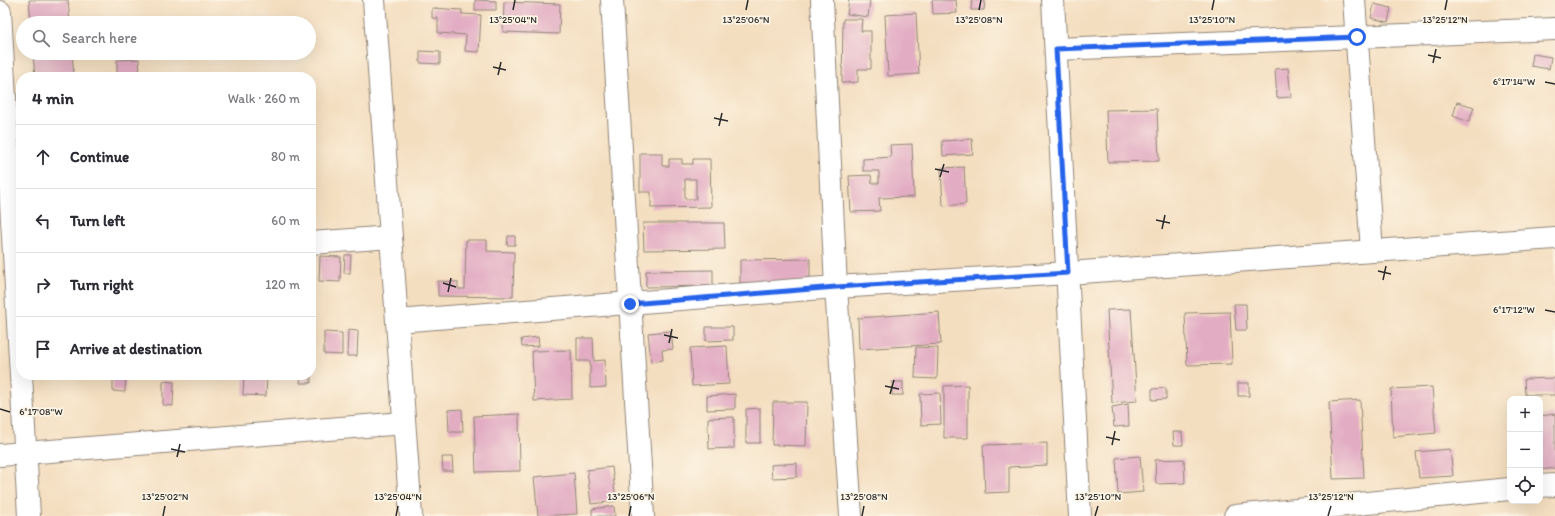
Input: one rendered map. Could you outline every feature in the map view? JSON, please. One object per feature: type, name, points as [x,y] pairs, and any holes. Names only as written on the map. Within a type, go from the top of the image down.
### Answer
[{"type":"street","points":[[374,0],[411,516]]},
{"type":"street","points":[[612,0],[643,516]]},
{"type":"street","points":[[822,0],[836,287],[851,516]]},
{"type":"street","points":[[1054,0],[1080,516]]},
{"type":"street","points":[[1354,0],[1372,251]]},
{"type":"street","points":[[0,12],[16,309]]},
{"type":"street","points":[[1056,49],[1555,29]]},
{"type":"street","points":[[316,243],[391,238]]},
{"type":"street","points":[[397,321],[836,287],[1068,273],[1555,238]]},
{"type":"street","points":[[21,380],[29,516]]},
{"type":"street","points":[[0,455],[404,423]]},
{"type":"street","points":[[1543,486],[1555,485]]},
{"type":"street","points":[[1235,516],[1507,489]]},
{"type":"building","points":[[29,0],[68,0],[69,16],[30,16]]},
{"type":"building","points":[[475,0],[496,1],[496,10],[475,10]]},
{"type":"building","points":[[849,0],[870,0],[868,17],[847,14]]},
{"type":"building","points":[[932,0],[956,0],[957,13],[933,14]]},
{"type":"building","points":[[972,0],[985,0],[984,10],[971,10]]},
{"type":"building","points":[[504,2],[560,4],[559,34],[503,32]]},
{"type":"building","points":[[1374,4],[1391,8],[1388,22],[1371,18]]},
{"type":"building","points":[[432,8],[462,10],[462,14],[481,15],[479,52],[465,51],[466,35],[438,33],[438,18],[432,18]]},
{"type":"building","points":[[916,13],[919,74],[888,76],[885,15]]},
{"type":"building","points":[[843,19],[862,19],[861,31],[871,31],[871,69],[858,69],[858,82],[842,83]]},
{"type":"building","points":[[420,51],[440,52],[440,64],[420,63]]},
{"type":"building","points":[[1533,54],[1551,57],[1549,69],[1531,66]]},
{"type":"building","points":[[34,60],[73,60],[74,72],[35,72]]},
{"type":"building","points":[[117,60],[139,60],[140,72],[117,72]]},
{"type":"building","points":[[1288,68],[1291,97],[1277,98],[1275,69]]},
{"type":"building","points":[[1457,102],[1474,107],[1469,122],[1453,116]]},
{"type":"building","points":[[1157,109],[1159,161],[1108,162],[1106,110]]},
{"type":"building","points":[[972,139],[973,154],[943,156],[942,141]]},
{"type":"building","points":[[912,144],[914,197],[879,198],[880,211],[851,212],[849,176],[871,175],[872,183],[879,183],[879,171],[863,171],[863,159],[891,157],[890,145]]},
{"type":"building","points":[[640,153],[662,153],[662,166],[669,166],[669,159],[682,159],[682,164],[693,164],[693,159],[710,159],[711,207],[651,208],[651,192],[640,192]],"holes":[[[685,179],[696,179],[696,199],[685,199]]]},
{"type":"building","points":[[964,167],[966,204],[943,206],[941,168]]},
{"type":"building","points":[[643,223],[724,223],[725,249],[644,250]]},
{"type":"building","points":[[508,236],[515,236],[515,245],[507,245]]},
{"type":"building","points":[[466,240],[487,240],[487,251],[514,252],[513,297],[438,296],[438,281],[458,282],[458,289],[465,289]]},
{"type":"building","points":[[345,255],[351,255],[350,273],[344,273]]},
{"type":"building","points":[[320,256],[341,257],[340,282],[319,281]]},
{"type":"building","points":[[810,259],[810,282],[740,283],[740,260]]},
{"type":"building","points":[[713,270],[713,286],[646,287],[646,271]]},
{"type":"building","points":[[1234,304],[1246,304],[1247,330],[1236,330]]},
{"type":"building","points":[[1131,309],[1137,401],[1112,403],[1107,310]]},
{"type":"building","points":[[939,312],[941,344],[859,349],[858,318]]},
{"type":"building","points":[[1230,312],[1232,364],[1187,365],[1185,313]]},
{"type":"building","points":[[706,327],[733,327],[733,340],[706,341]]},
{"type":"building","points":[[348,330],[358,331],[357,356],[347,356]]},
{"type":"building","points":[[671,331],[673,349],[662,350],[663,360],[651,362],[648,333]]},
{"type":"building","points":[[324,332],[342,333],[342,355],[324,354]]},
{"type":"building","points":[[538,337],[539,346],[522,347],[521,339]]},
{"type":"building","points":[[577,338],[593,338],[594,361],[605,360],[606,387],[590,388],[590,361],[577,361]]},
{"type":"building","points":[[727,346],[729,384],[692,386],[690,348]]},
{"type":"building","points":[[916,347],[938,348],[937,379],[915,378]]},
{"type":"building","points":[[571,350],[572,399],[534,401],[532,351]]},
{"type":"building","points":[[1555,378],[1555,395],[1525,395],[1524,379]]},
{"type":"building","points":[[113,380],[126,380],[125,392],[113,391]]},
{"type":"building","points":[[244,380],[267,380],[266,396],[243,395]]},
{"type":"building","points":[[300,380],[311,380],[311,383],[300,383]]},
{"type":"building","points":[[163,381],[174,382],[173,406],[163,405]]},
{"type":"building","points":[[892,382],[903,382],[903,395],[892,395]]},
{"type":"building","points":[[1238,383],[1249,383],[1249,396],[1238,396]]},
{"type":"building","points":[[968,385],[968,438],[944,438],[944,386]]},
{"type":"building","points":[[1432,387],[1436,433],[1393,437],[1391,389]]},
{"type":"building","points":[[1166,388],[1166,399],[1152,400],[1152,389]]},
{"type":"building","points":[[940,393],[941,424],[921,425],[920,394]]},
{"type":"building","points":[[735,394],[735,409],[707,410],[707,396]]},
{"type":"building","points":[[1360,400],[1364,478],[1333,479],[1329,402]]},
{"type":"building","points":[[773,402],[807,402],[806,446],[772,445]]},
{"type":"building","points":[[1128,404],[1129,426],[1114,427],[1112,407]]},
{"type":"building","points":[[760,408],[760,443],[746,443],[746,409]]},
{"type":"building","points":[[462,409],[463,432],[449,432],[448,410]]},
{"type":"building","points":[[519,414],[520,471],[476,472],[474,416]]},
{"type":"building","points":[[1555,414],[1555,468],[1543,470],[1543,432],[1543,416]]},
{"type":"building","points":[[734,417],[734,448],[709,449],[708,418]]},
{"type":"building","points":[[1173,432],[1182,432],[1183,445],[1174,445]]},
{"type":"building","points":[[1047,443],[1047,465],[1009,467],[1009,492],[985,493],[983,445]]},
{"type":"building","points":[[1450,449],[1453,476],[1419,478],[1416,452]]},
{"type":"building","points":[[1140,456],[1143,492],[1118,494],[1116,458]]},
{"type":"building","points":[[442,457],[452,457],[453,471],[443,471]]},
{"type":"building","points":[[1184,459],[1185,483],[1156,484],[1155,460]]},
{"type":"building","points":[[797,463],[797,477],[772,478],[771,465]]},
{"type":"building","points":[[612,467],[616,501],[591,504],[587,470]]},
{"type":"building","points":[[574,473],[577,514],[538,516],[534,477]]},
{"type":"building","points":[[614,506],[615,516],[592,516],[592,509]]},
{"type":"route","points":[[630,304],[836,287],[1068,273],[1056,49],[1357,37]]}]
